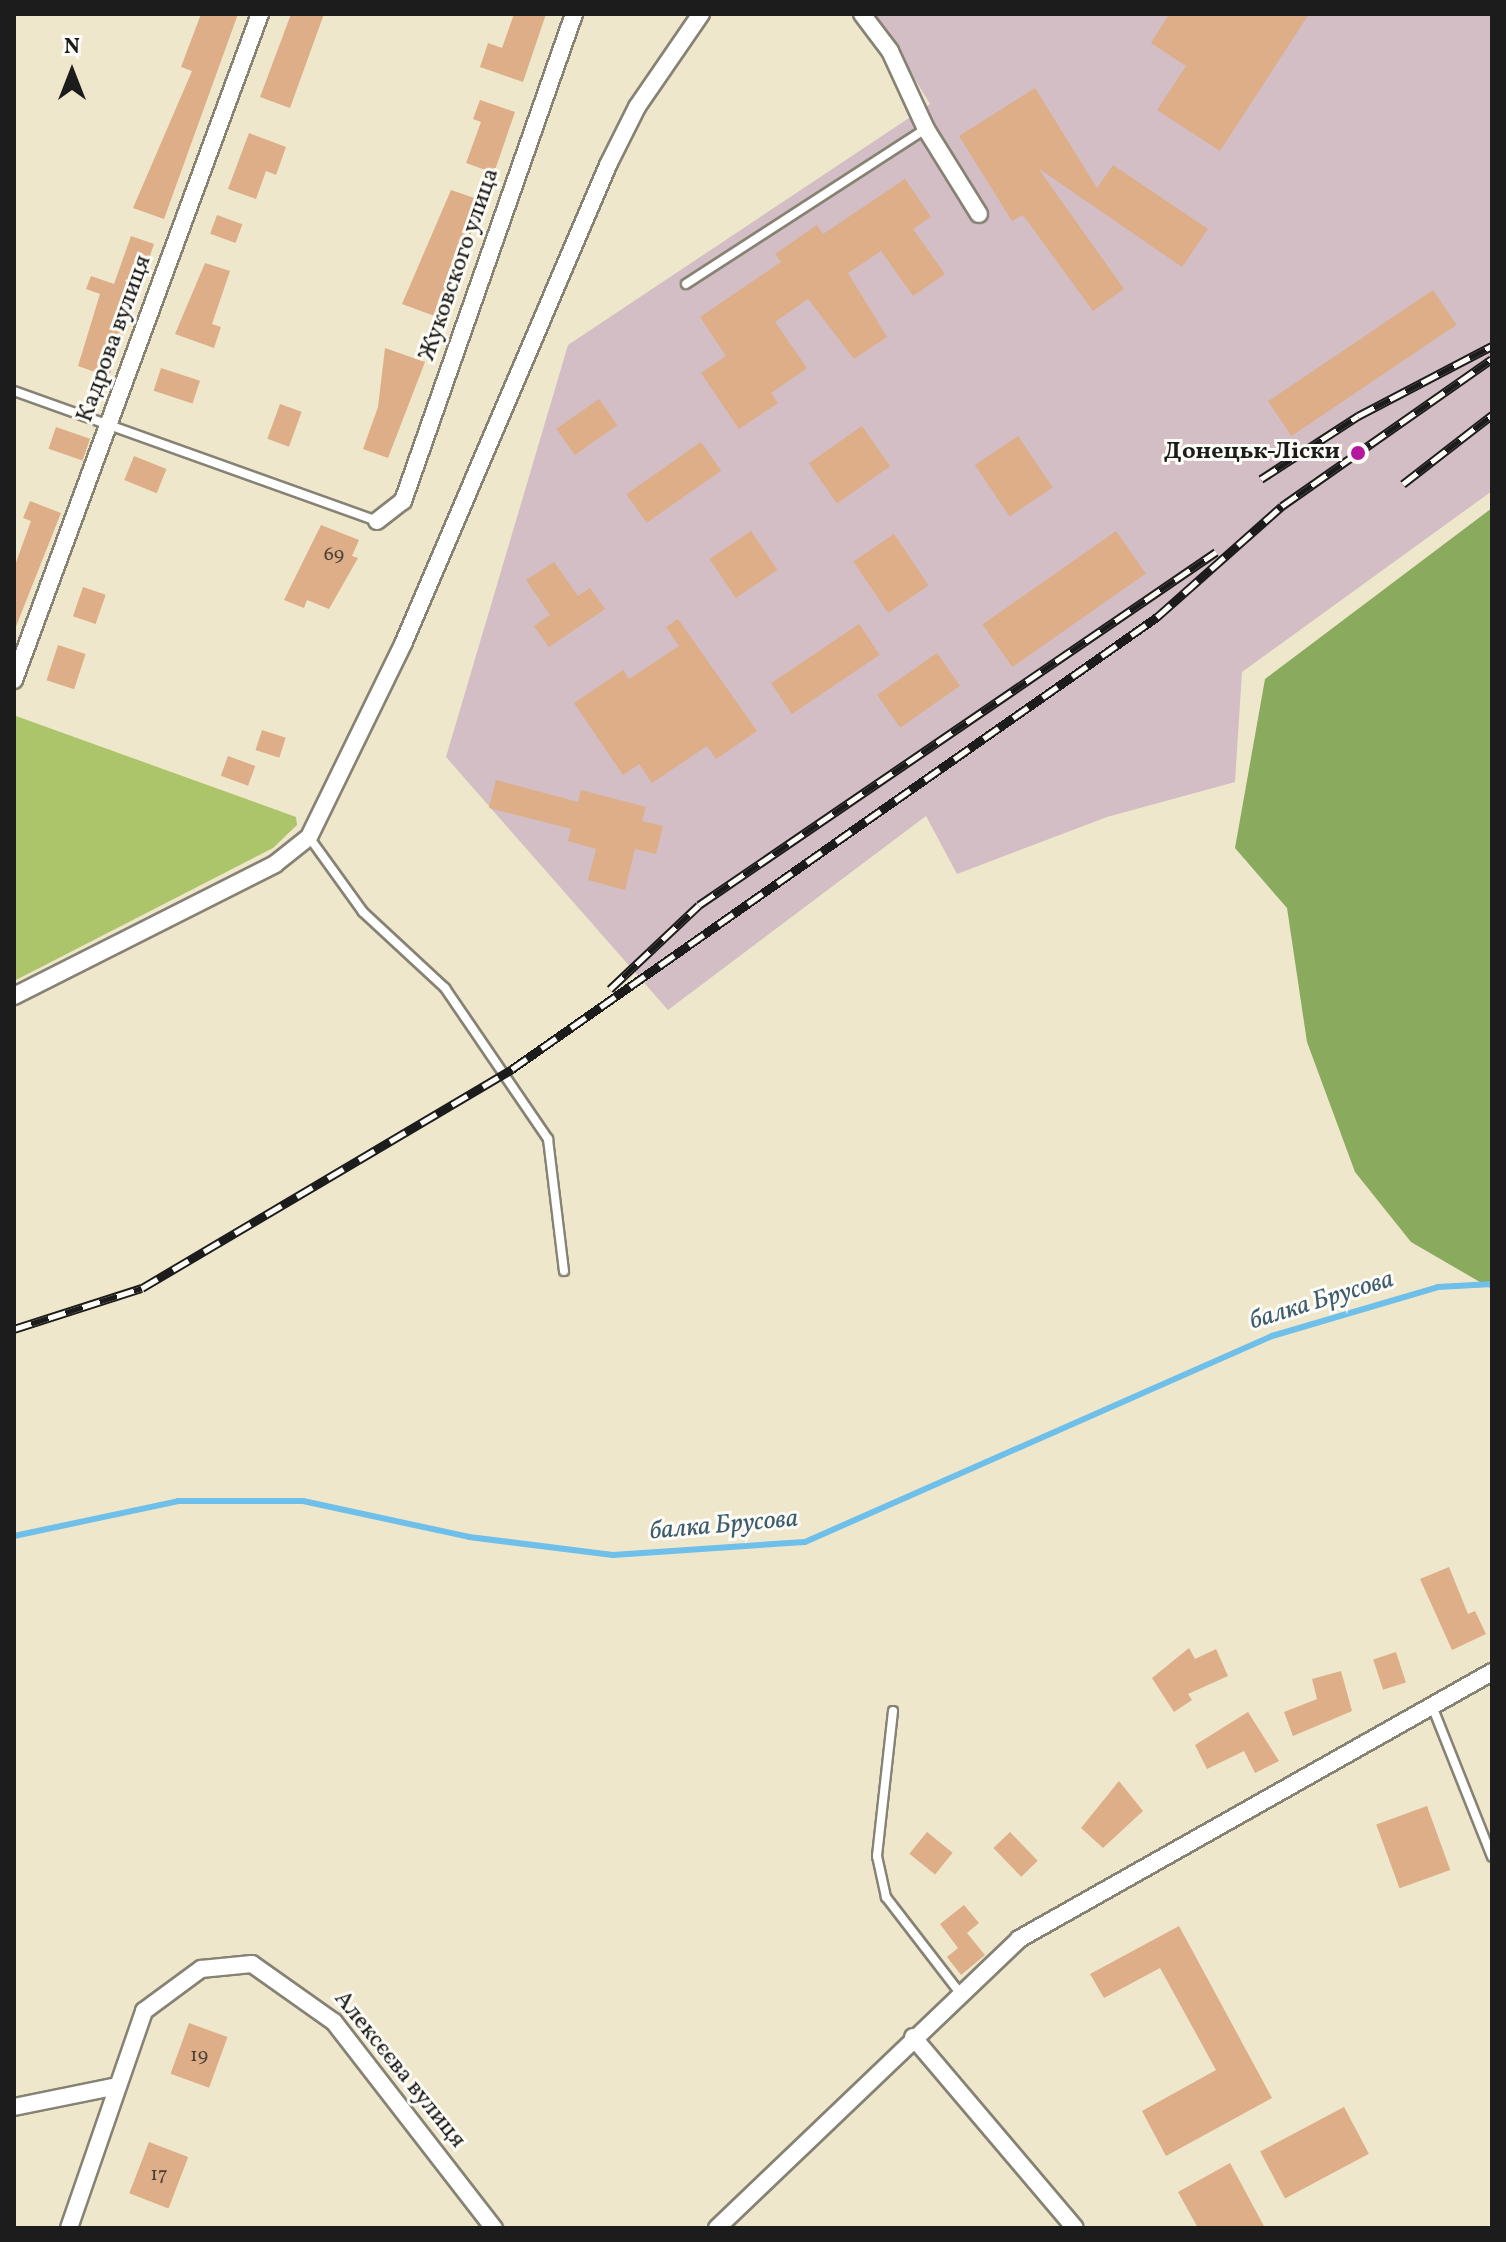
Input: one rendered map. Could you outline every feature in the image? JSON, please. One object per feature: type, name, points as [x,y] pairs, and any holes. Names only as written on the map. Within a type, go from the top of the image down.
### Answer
[{"type":"street","name":"Кадрова вулиця","points":[[14,680],[260,14]]},
{"type":"street","name":"Жуковского улица","points":[[377,521],[403,501],[574,14]]},
{"type":"street","points":[[14,996],[275,864],[309,837],[404,642],[608,165],[637,107],[701,14]]},
{"type":"street","points":[[862,14],[890,51],[926,129],[979,214]]},
{"type":"street","points":[[717,2228],[913,2037],[1019,1939],[1492,1672]]},
{"type":"street","name":"Алексєєва вулиця","points":[[112,2087],[144,2011],[201,1969],[252,1964],[334,2022],[494,2228]]},
{"type":"street","points":[[913,2037],[1075,2228]]},
{"type":"street","points":[[14,2107],[112,2087],[69,2228]]},
{"type":"lane","points":[[686,284],[926,129]]},
{"type":"lane","points":[[14,391],[377,521]]},
{"type":"lane","points":[[309,837],[363,912],[445,988],[548,1139],[564,1271]]},
{"type":"lane","points":[[1432,1705],[1492,1857]]},
{"type":"lane","points":[[893,1711],[877,1856],[886,1897],[960,1993]]},
{"type":"shaded area","points":[[875,14],[1492,14],[1492,491],[1242,672],[1235,782],[1107,817],[957,874],[926,816],[668,1010],[446,757],[568,345],[930,104]]},
{"type":"green space","points":[[1492,508],[1492,1289],[1411,1242],[1355,1172],[1307,1042],[1287,908],[1235,848],[1265,679]]},
{"type":"green space","points":[[16,716],[296,817],[297,825],[273,848],[14,981]]},
{"type":"building","points":[[201,14],[238,14],[164,219],[133,208],[192,71],[181,67]]},
{"type":"building","points":[[291,14],[324,14],[290,108],[260,97]]},
{"type":"building","points":[[514,14],[546,14],[523,82],[480,67],[488,43],[502,48]]},
{"type":"building","points":[[1169,14],[1309,14],[1220,151],[1157,110],[1186,66],[1151,43]]},
{"type":"building","points":[[1035,88],[1097,188],[1113,165],[1208,229],[1182,267],[1038,168],[1124,289],[1093,311],[1023,215],[1012,221],[959,136]]},
{"type":"building","points":[[480,100],[515,112],[494,173],[466,163],[481,122],[473,119]]},
{"type":"building","points":[[249,133],[286,147],[276,175],[266,171],[256,199],[228,189]]},
{"type":"building","points":[[905,179],[931,217],[913,229],[945,274],[913,296],[881,251],[848,273],[887,337],[854,359],[808,299],[775,322],[807,368],[771,393],[778,403],[739,429],[701,373],[726,356],[700,317],[781,262],[775,254],[817,225],[823,234]]},
{"type":"building","points":[[451,190],[483,201],[440,318],[402,304]]},
{"type":"building","points":[[217,215],[242,224],[236,243],[210,234]]},
{"type":"building","points":[[131,236],[154,244],[109,377],[78,366],[100,294],[86,289],[91,276],[114,284]]},
{"type":"building","points":[[205,263],[230,271],[212,324],[221,327],[214,348],[175,334]]},
{"type":"building","points":[[1433,290],[1456,325],[1292,436],[1268,401]]},
{"type":"building","points":[[385,348],[425,362],[388,458],[363,449],[378,407]]},
{"type":"building","points":[[161,368],[200,381],[193,403],[154,391]]},
{"type":"building","points":[[599,399],[617,425],[575,455],[556,429]]},
{"type":"building","points":[[280,404],[302,412],[289,447],[267,439]]},
{"type":"building","points":[[862,426],[890,466],[837,503],[809,463]]},
{"type":"building","points":[[56,427],[90,439],[83,460],[49,449]]},
{"type":"building","points":[[1018,436],[1053,487],[1010,516],[975,465]]},
{"type":"building","points":[[701,442],[721,471],[647,523],[626,494]]},
{"type":"building","points":[[134,456],[166,469],[157,493],[124,480]]},
{"type":"building","points":[[30,501],[61,513],[15,629],[14,568],[31,521],[23,518]]},
{"type":"building","points":[[321,525],[359,540],[352,556],[358,558],[329,609],[307,600],[304,608],[284,600]]},
{"type":"building","points":[[751,531],[777,570],[736,598],[710,559]]},
{"type":"building","points":[[1116,531],[1146,574],[1012,667],[982,624]]},
{"type":"building","points":[[894,534],[929,585],[888,613],[853,561]]},
{"type":"building","points":[[554,562],[578,596],[590,588],[605,609],[549,647],[534,626],[550,615],[526,580]]},
{"type":"building","points":[[83,587],[106,595],[96,624],[73,616]]},
{"type":"building","points":[[678,619],[757,731],[716,759],[707,746],[652,783],[639,764],[623,775],[574,703],[623,670],[629,679],[679,646],[666,627]]},
{"type":"building","points":[[859,624],[880,655],[792,714],[771,683]]},
{"type":"building","points":[[58,645],[86,654],[74,689],[47,680]]},
{"type":"building","points":[[937,653],[960,686],[900,728],[877,695]]},
{"type":"building","points":[[262,730],[286,738],[279,758],[256,750]]},
{"type":"building","points":[[228,756],[255,766],[248,786],[221,776]]},
{"type":"building","points":[[496,780],[578,802],[581,790],[646,807],[642,821],[663,826],[656,854],[635,849],[625,890],[588,880],[596,849],[568,841],[571,829],[489,808]]},
{"type":"building","points":[[1449,1567],[1468,1614],[1475,1611],[1486,1634],[1452,1650],[1420,1579]]},
{"type":"building","points":[[1189,1648],[1195,1659],[1216,1649],[1228,1676],[1188,1694],[1192,1700],[1174,1712],[1152,1678]]},
{"type":"building","points":[[1396,1652],[1406,1682],[1383,1690],[1373,1659]]},
{"type":"building","points":[[1341,1671],[1352,1711],[1293,1736],[1284,1712],[1317,1699],[1312,1679]]},
{"type":"building","points":[[1248,1712],[1279,1761],[1255,1773],[1244,1751],[1207,1769],[1195,1745]]},
{"type":"building","points":[[1119,1781],[1143,1811],[1103,1848],[1081,1828]]},
{"type":"building","points":[[1427,1806],[1450,1870],[1400,1888],[1376,1824]]},
{"type":"building","points":[[927,1832],[953,1853],[935,1875],[909,1854]]},
{"type":"building","points":[[1010,1832],[1038,1861],[1021,1877],[993,1848]]},
{"type":"building","points":[[964,1905],[979,1923],[967,1933],[985,1955],[961,1975],[947,1957],[958,1948],[940,1924]]},
{"type":"building","points":[[1179,1926],[1272,2098],[1166,2156],[1142,2111],[1216,2070],[1160,1968],[1104,1998],[1090,1974]]},
{"type":"building","points":[[189,2023],[228,2037],[209,2088],[171,2074]]},
{"type":"building","points":[[1344,2107],[1369,2154],[1285,2198],[1260,2152]]},
{"type":"building","points":[[149,2142],[188,2157],[169,2208],[129,2193]]},
{"type":"building","points":[[1230,2163],[1265,2228],[1198,2228],[1178,2192]]},
{"type":"waterway","name":"балка Брусова","points":[[14,1536],[178,1501],[303,1501],[469,1537],[613,1555],[805,1542],[1272,1336],[1438,1287],[1492,1284]]},
{"type":"railway","points":[[1261,479],[1358,416],[1492,346]]},
{"type":"railway","points":[[14,1329],[142,1288],[512,1069],[1157,617],[1282,506],[1492,359]]},
{"type":"railway","points":[[1403,484],[1492,415]]},
{"type":"railway","points":[[610,989],[699,905],[1216,552]]},
{"type":"place","name":"Донецьк-Ліски","points":[[1358,453]]}]
